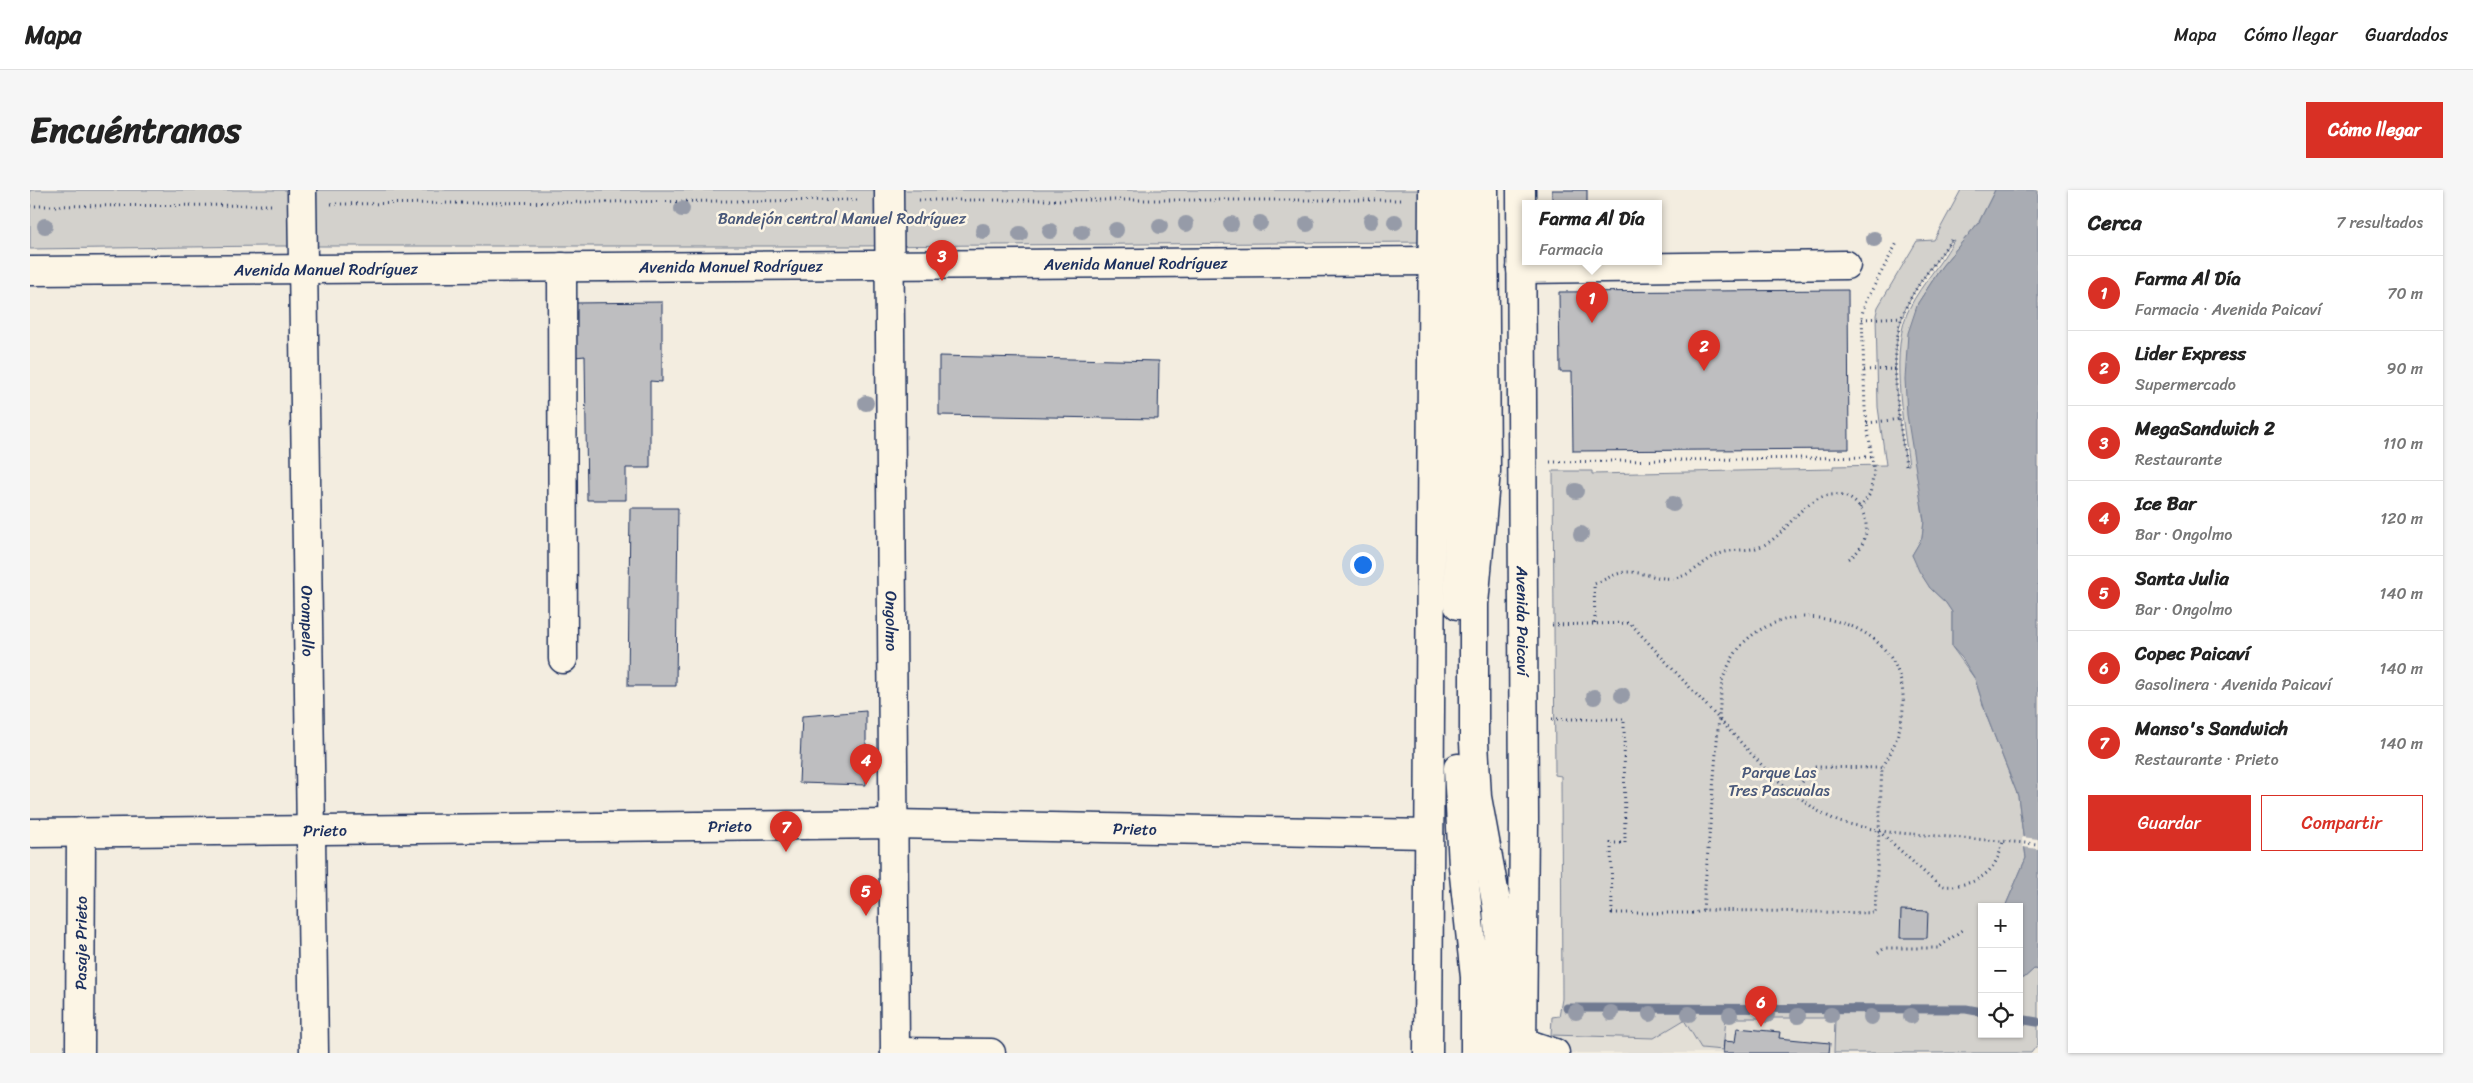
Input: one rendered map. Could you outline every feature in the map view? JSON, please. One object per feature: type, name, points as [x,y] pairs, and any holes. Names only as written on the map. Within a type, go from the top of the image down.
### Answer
[{"type":"street","points":[[1428,1053],[1433,190]]},
{"type":"street","points":[[1459,190],[1458,797],[1474,977],[1475,1053]]},
{"type":"street","points":[[1484,190],[1486,479],[1474,604],[1476,797],[1497,908],[1499,938],[1514,1050],[1555,1053]]},
{"type":"street","name":"Avenida Paicaví","points":[[1514,1050],[1524,805],[1521,190]]},
{"type":"street","name":"Ongolmo","points":[[889,195],[895,1052]]},
{"type":"street","name":"Orompello","points":[[302,197],[314,1053]]},
{"type":"street","name":"Avenida Manuel Rodríguez","points":[[30,271],[1432,261]]},
{"type":"street","points":[[1521,269],[1846,265]]},
{"type":"street","points":[[562,267],[564,659]]},
{"type":"street","name":"Prieto","points":[[30,832],[893,824],[1429,834]]},
{"type":"street","name":"Pasaje Prieto","points":[[80,832],[80,1053]]},
{"type":"street","points":[[895,1052],[991,1053]]},
{"type":"path","points":[[30,206],[302,197],[889,195],[1403,200]]},
{"type":"path","points":[[1906,465],[1900,419],[1896,346],[1902,317],[1912,296],[1951,240]]},
{"type":"path","points":[[1860,508],[1872,487],[1873,465],[1867,424],[1862,319],[1866,302],[1898,241]]},
{"type":"path","points":[[1862,319],[1902,317]]},
{"type":"path","points":[[1864,370],[1897,369]]},
{"type":"path","points":[[1867,424],[1900,419]]},
{"type":"path","points":[[1544,462],[1872,457]]},
{"type":"path","points":[[1595,624],[1594,584],[1626,572],[1662,578],[1681,577],[1723,552],[1757,548],[1783,532],[1805,508],[1822,497],[1840,496],[1854,502],[1860,508],[1866,522],[1865,538],[1856,555],[1847,560]]},
{"type":"path","points":[[1546,719],[1624,719],[1625,843],[1611,843],[1612,914],[1695,913],[1703,910],[1875,913],[1882,768],[1893,750],[1903,711],[1900,678],[1893,662],[1870,636],[1835,619],[1815,617],[1782,620],[1764,626],[1751,635],[1738,649],[1728,664],[1722,681],[1717,716],[1703,910]]},
{"type":"path","points":[[1556,624],[1630,622],[1771,775],[1793,794],[1838,822],[1879,830],[2038,844]]},
{"type":"path","points":[[1793,794],[1814,767],[1882,768]]},
{"type":"path","points":[[1879,830],[1936,883],[1944,887],[1969,884],[1990,872],[2000,853],[2003,841]]},
{"type":"path","points":[[1878,953],[1885,948],[1938,948],[1962,930]]},
{"type":"shaded area","points":[[1995,190],[2038,190],[2038,970],[2034,969],[2024,978],[2023,903],[2007,903],[2026,858],[2018,796],[1987,717],[1975,679],[1962,658],[1952,647],[1952,612],[1946,603],[1930,588],[1919,571],[1912,555],[1922,538],[1924,521],[1907,415],[1905,379],[1908,333],[1918,303],[1942,266],[1979,222]]},
{"type":"shaded area","points":[[1552,1017],[1836,1018],[1970,1053],[1550,1053]]},
{"type":"green space","name":"Bandejón central Manuel Rodríguez","points":[[30,190],[1420,190],[1422,242],[852,246],[267,246],[30,249]]},
{"type":"green space","name":"Parque Las Tres Pascualas","points":[[1961,190],[1995,190],[1979,222],[1942,266],[1918,303],[1907,399],[1924,521],[1922,538],[1912,555],[1930,588],[1946,603],[1952,612],[1952,647],[1975,679],[1987,717],[2018,796],[2026,858],[2007,903],[1978,903],[1978,1038],[2023,1038],[2023,978],[2034,969],[2038,970],[2038,1044],[2031,1053],[1834,1053],[1835,1018],[1726,1018],[1723,1050],[1701,1048],[1684,1020],[1654,1038],[1551,1035],[1552,1017],[1559,1016],[1562,999],[1561,776],[1555,775],[1553,471],[1592,471],[1592,474],[1833,469],[1833,466],[1886,465],[1878,407],[1876,315],[1878,307],[1917,241],[1934,240]],"holes":[[[1954,240],[1910,307],[1900,342],[1899,385],[1909,465],[1907,465],[1896,391],[1895,371],[1898,333],[1906,307],[1917,287],[1951,241]]]},
{"type":"pier","points":[[2022,837],[2038,839],[2038,849],[2023,847]]},
{"type":"building","points":[[1552,190],[1587,190],[1587,200],[1552,200]]},
{"type":"building","points":[[1848,290],[1849,449],[1573,451],[1572,372],[1560,372],[1559,292]]},
{"type":"building","points":[[662,302],[662,382],[650,381],[650,468],[626,468],[626,500],[587,500],[585,356],[575,357],[575,303]]},
{"type":"building","points":[[939,356],[1159,361],[1158,419],[939,415]]},
{"type":"building","points":[[630,508],[678,508],[676,686],[628,686]]},
{"type":"building","points":[[866,711],[866,785],[799,783],[802,716]]},
{"type":"building","points":[[1901,910],[1928,911],[1927,938],[1900,938]]},
{"type":"building","points":[[1737,1028],[1780,1032],[1779,1038],[1830,1043],[1829,1053],[1723,1053],[1724,1041],[1735,1042]]},
{"type":"waterway","points":[[1567,1008],[1966,1009],[1978,1011]]},
{"type":"waterway","points":[[2023,1020],[2037,1022]]},
{"type":"place","name":"MegaSandwich 2","points":[[942,281]]},
{"type":"place","name":"Farma Al Día","points":[[1592,323]]},
{"type":"place","name":"Lider Express","points":[[1704,371]]},
{"type":"place","name":"Ice Bar","points":[[866,785]]},
{"type":"place","name":"Manso's Sandwich","points":[[786,852]]},
{"type":"place","name":"Santa Julia","points":[[866,916]]},
{"type":"place","name":"Copec Paicaví","points":[[1761,1027]]}]
